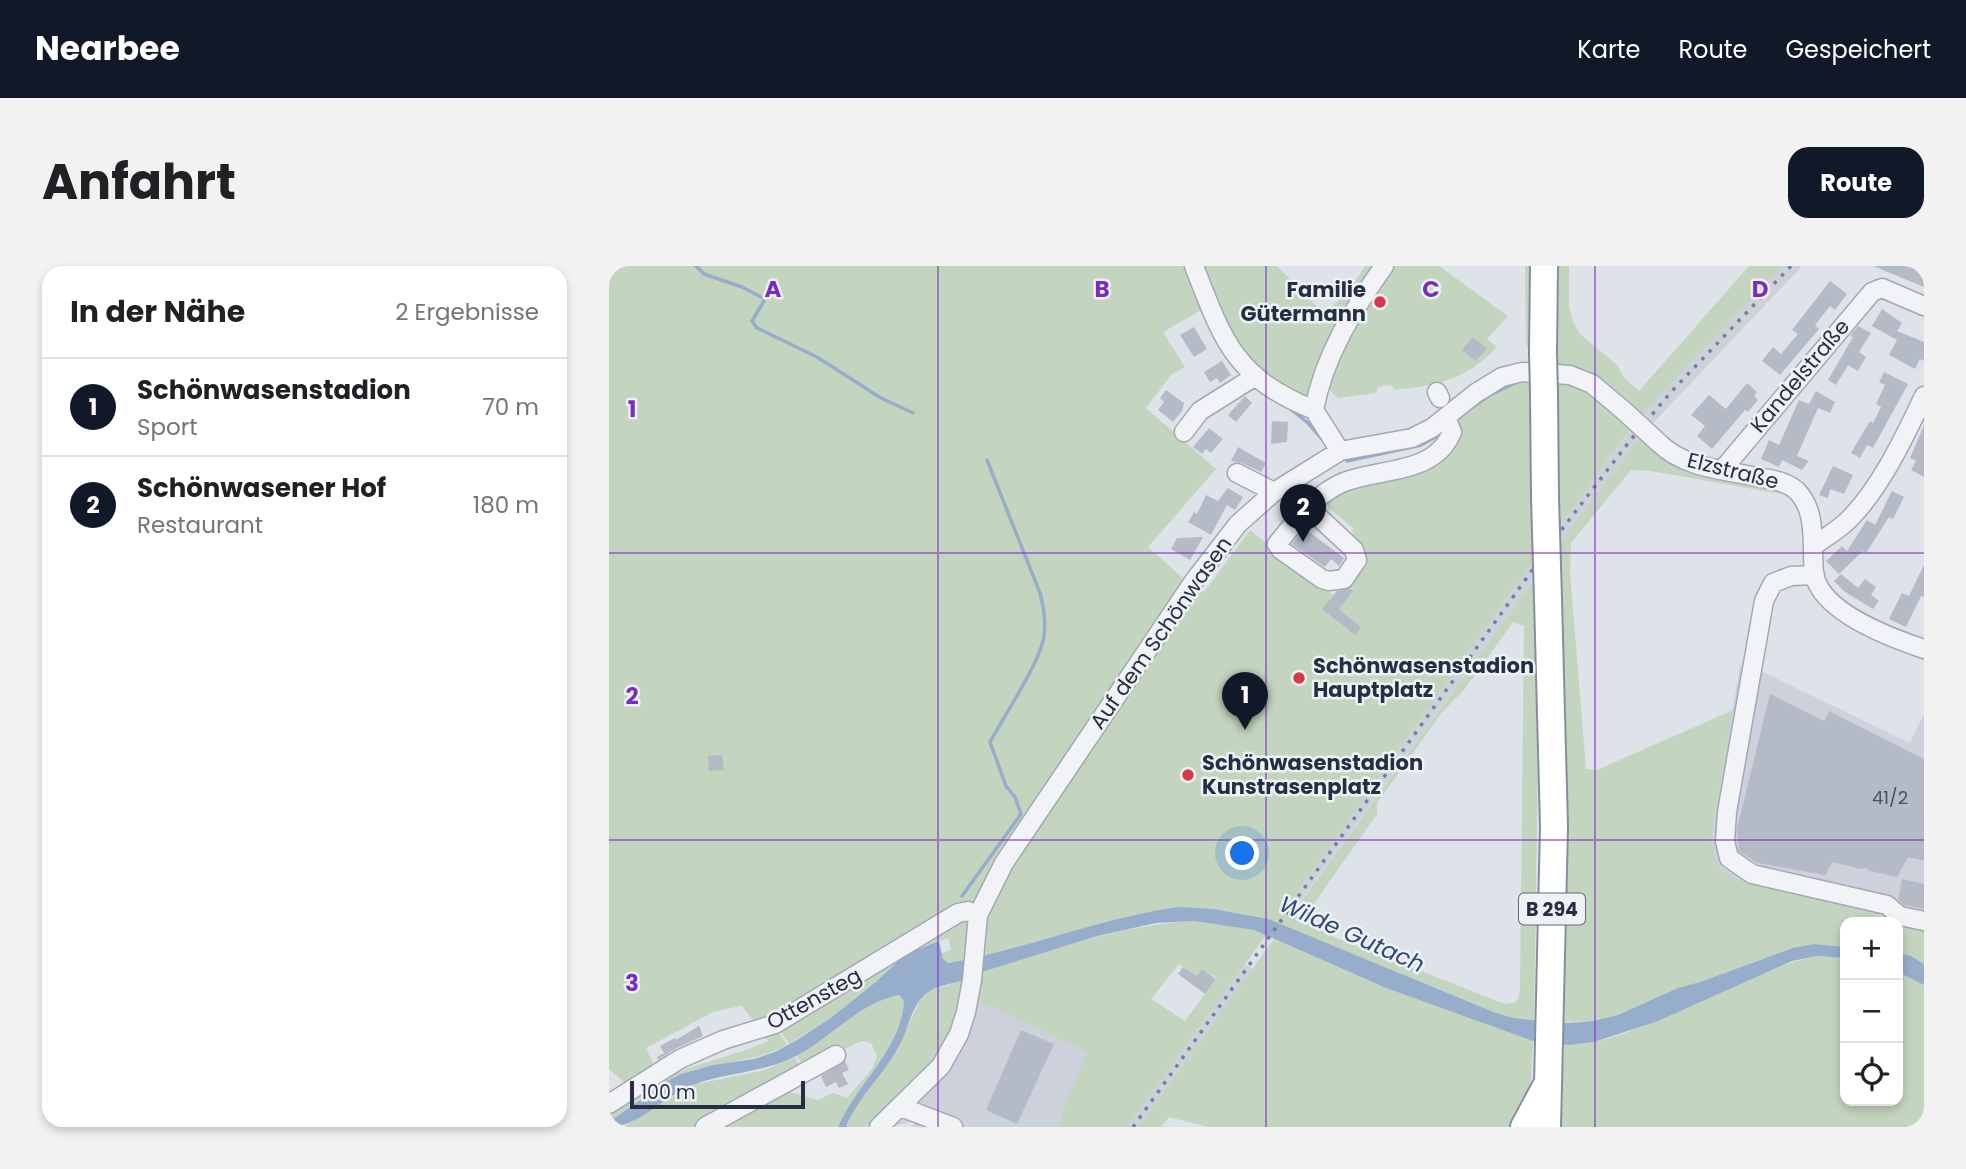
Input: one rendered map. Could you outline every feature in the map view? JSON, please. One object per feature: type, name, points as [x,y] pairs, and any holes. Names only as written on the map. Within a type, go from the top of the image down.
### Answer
[{"type":"highway","name":"B 294","points":[[1544,266],[1545,498],[1554,827],[1547,1127]]},
{"type":"highway","name":"B 294","points":[[1524,1127],[1549,1080]]},
{"type":"street","points":[[1194,266],[1235,357],[1254,377],[1290,400],[1314,410],[1340,451]]},
{"type":"street","points":[[1314,410],[1319,383],[1342,331],[1384,266]]},
{"type":"street","name":"Kandelstraße","points":[[1723,469],[1872,292],[1882,288],[1924,306]]},
{"type":"street","name":"Auf dem Schönwasen","points":[[880,1127],[941,1066],[952,1048],[966,1013],[978,924],[1004,863],[1187,591],[1238,524],[1274,492],[1340,451],[1412,438],[1432,428],[1502,377],[1522,372],[1570,375],[1593,384],[1659,443]]},
{"type":"street","points":[[1184,432],[1200,411],[1254,377]]},
{"type":"street","points":[[1814,546],[1846,522],[1876,485],[1924,396]]},
{"type":"street","points":[[1307,506],[1357,555],[1354,566],[1343,579],[1322,579],[1281,550],[1277,544],[1307,506],[1343,483],[1420,464],[1436,453],[1450,438],[1452,427],[1446,417]]},
{"type":"street","name":"Elzstraße","points":[[1659,443],[1671,455],[1697,465],[1786,483],[1798,492],[1808,509],[1815,575]]},
{"type":"street","points":[[1237,473],[1274,492]]},
{"type":"street","points":[[1921,642],[1856,620],[1835,605],[1820,588],[1815,575],[1791,576],[1773,583],[1764,601],[1727,812],[1725,841],[1729,858],[1752,874],[1887,905],[1900,916],[1924,921]]},
{"type":"street","name":"Ottensteg","points":[[609,1104],[680,1059],[723,1040],[775,1024],[958,913],[968,911],[978,924]]},
{"type":"street","points":[[705,1127],[836,1055]]},
{"type":"street","points":[[901,1107],[953,1127]]},
{"type":"shaded area","points":[[1782,266],[1802,266],[1642,435],[1575,522],[1297,906],[1289,902],[1531,562],[1644,413]]},
{"type":"shaded area","points":[[1740,665],[1759,670],[1910,743],[1924,714],[1924,931],[1903,929],[1903,917],[1879,917],[1880,914],[1735,878],[1723,872],[1714,859],[1711,842]]},
{"type":"shaded area","points":[[1245,964],[1253,969],[1138,1127],[1127,1127]]},
{"type":"shaded area","points":[[981,979],[979,1000],[1089,1052],[1061,1114],[1063,1117],[1059,1127],[911,1127],[917,1121],[888,1127],[865,1127],[908,1087],[941,1047],[955,1015],[962,981]]},
{"type":"green space","points":[[609,266],[1277,266],[1325,315],[1352,286],[1365,266],[1439,266],[1508,316],[1487,339],[1497,347],[1462,374],[1425,386],[1395,390],[1391,385],[1378,387],[1376,393],[1338,398],[1323,384],[1307,397],[1300,399],[1244,358],[1217,306],[1198,312],[1163,332],[1185,367],[1172,374],[1146,408],[1216,469],[1148,547],[1183,578],[1204,592],[1250,530],[1333,595],[1344,583],[1360,547],[1352,531],[1354,529],[1328,507],[1327,503],[1336,491],[1421,469],[1456,436],[1459,417],[1483,397],[1512,383],[1530,382],[1534,559],[1290,903],[1298,906],[1575,522],[1642,435],[1658,453],[1680,467],[1784,490],[1792,496],[1651,471],[1631,470],[1571,543],[1570,573],[1586,769],[1597,770],[1733,710],[1711,842],[1717,864],[1735,878],[1880,914],[1879,917],[1840,917],[1840,947],[1814,944],[1678,988],[1618,1015],[1593,1021],[1565,1022],[1565,683],[1559,587],[1535,614],[1538,757],[1534,1019],[1514,1018],[1496,1013],[1355,955],[1213,909],[1059,935],[985,956],[987,930],[967,935],[965,960],[947,963],[943,960],[942,953],[951,950],[949,938],[916,949],[832,1017],[789,1044],[781,1032],[779,1033],[787,1045],[774,1051],[672,1078],[609,1122],[609,1115],[664,1078],[768,1041],[743,1007],[713,1012],[646,1048],[655,1067],[626,1084],[609,1069]],"holes":[[[1513,622],[1524,626],[1520,991],[1516,1001],[1505,1004],[1336,938],[1304,922],[1377,814],[1377,803],[1443,711],[1464,690]]]},
{"type":"green space","points":[[1525,266],[1530,266],[1530,353],[1526,344]]},
{"type":"green space","points":[[1557,266],[1569,266],[1569,308],[1580,334],[1617,365],[1624,378],[1639,391],[1749,266],[1782,266],[1641,416],[1618,416],[1631,429],[1559,526],[1556,329]]},
{"type":"green space","points":[[1194,921],[1254,930],[1266,935],[1127,1127],[1059,1127],[1063,1117],[1061,1114],[1088,1052],[979,1000],[982,972],[1087,939],[1167,923]],"holes":[[[1179,964],[1197,976],[1202,969],[1217,978],[1185,1021],[1151,999]]]},
{"type":"green space","points":[[1903,929],[1924,931],[1924,964],[1903,954]]},
{"type":"green space","points":[[1274,939],[1386,988],[1533,1041],[1530,1098],[1517,1127],[1208,1127],[1169,1117],[1161,1127],[1138,1127]]},
{"type":"green space","points":[[1817,956],[1840,958],[1840,1106],[1903,1106],[1903,974],[1924,985],[1924,1127],[1560,1127],[1564,1044],[1590,1043],[1625,1033],[1747,979]]},
{"type":"green space","points":[[962,981],[950,1028],[941,1048],[923,1073],[865,1127],[846,1127],[853,1111],[898,1048],[920,1000],[928,991]]},
{"type":"green space","points":[[899,995],[904,1001],[895,1035],[838,1127],[623,1127],[692,1085],[765,1070],[795,1057],[802,1071],[771,1087],[818,1100],[833,1093],[847,1098],[872,1069],[877,1056],[871,1043],[857,1043],[805,1069],[797,1056],[859,1012]]},
{"type":"water","points":[[1177,907],[1213,909],[1268,919],[1496,1013],[1514,1018],[1569,1023],[1618,1015],[1678,988],[1793,948],[1814,944],[1840,947],[1840,958],[1817,956],[1792,961],[1658,1021],[1594,1042],[1569,1045],[1533,1041],[1386,988],[1254,930],[1194,921],[1156,923],[1097,936],[933,989],[922,997],[915,1008],[896,1052],[858,1104],[846,1127],[838,1127],[895,1035],[904,1001],[899,995],[859,1012],[798,1055],[770,1066],[698,1083],[629,1123],[609,1127],[609,1122],[665,1082],[681,1074],[713,1065],[754,1059],[797,1040],[832,1017],[906,954],[939,941],[943,959],[948,963]]},
{"type":"water","points":[[1903,954],[1924,964],[1924,985],[1903,974]]},
{"type":"building","points":[[1873,266],[1924,266],[1924,287]]},
{"type":"building","points":[[1830,281],[1847,294],[1835,310],[1830,306],[1815,325],[1819,329],[1780,375],[1762,361],[1773,347],[1781,354],[1798,334],[1792,330]]},
{"type":"building","points":[[1882,309],[1902,323],[1897,331],[1924,342],[1924,361],[1920,359],[1915,369],[1889,355],[1897,340],[1872,326]]},
{"type":"building","points":[[1858,326],[1871,333],[1859,352],[1866,357],[1858,371],[1848,365],[1836,385],[1828,380],[1853,337],[1850,336]]},
{"type":"building","points":[[1194,327],[1207,349],[1194,357],[1180,335]]},
{"type":"building","points":[[1473,337],[1487,348],[1476,361],[1462,350]]},
{"type":"building","points":[[1222,361],[1231,375],[1220,383],[1217,378],[1210,382],[1204,372]]},
{"type":"building","points":[[1884,372],[1908,384],[1873,448],[1867,445],[1860,458],[1851,453],[1881,407],[1876,404],[1885,385],[1879,382]]},
{"type":"building","points":[[1747,383],[1757,392],[1754,396],[1758,400],[1748,412],[1745,410],[1712,449],[1697,436],[1705,426],[1691,415],[1709,395],[1726,409]]},
{"type":"building","points":[[1166,390],[1184,403],[1182,411],[1173,422],[1158,410],[1164,402],[1160,398]]},
{"type":"building","points":[[1816,391],[1835,402],[1830,413],[1818,408],[1797,456],[1809,461],[1802,470],[1782,460],[1779,467],[1761,459],[1769,440],[1779,445],[1799,400],[1809,404]]},
{"type":"building","points":[[1245,396],[1252,403],[1236,422],[1228,415]]},
{"type":"building","points":[[1272,421],[1288,422],[1287,442],[1271,444]]},
{"type":"building","points":[[1924,425],[1924,477],[1911,470],[1916,461],[1910,458]]},
{"type":"building","points":[[1209,428],[1223,439],[1211,453],[1206,449],[1202,454],[1193,447]]},
{"type":"building","points":[[1238,447],[1266,463],[1261,472],[1231,461]]},
{"type":"building","points":[[1833,466],[1853,475],[1844,494],[1830,489],[1828,498],[1819,495]]},
{"type":"building","points":[[1228,488],[1243,497],[1235,510],[1227,505],[1211,535],[1188,522],[1194,512],[1197,514],[1206,495],[1218,501]]},
{"type":"building","points":[[1892,491],[1904,497],[1893,519],[1889,517],[1866,553],[1863,551],[1839,574],[1826,561],[1842,546],[1847,551],[1867,520],[1875,525]]},
{"type":"building","points":[[1304,528],[1344,558],[1339,566],[1331,559],[1325,567],[1292,544]]},
{"type":"building","points":[[1203,537],[1190,560],[1171,549],[1177,538]]},
{"type":"building","points":[[1924,565],[1924,597],[1921,596],[1906,627],[1889,619],[1902,593],[1909,596]]},
{"type":"building","points":[[1841,574],[1858,588],[1865,579],[1876,587],[1871,595],[1879,601],[1873,609],[1845,592],[1834,581]]},
{"type":"building","points":[[1337,591],[1353,591],[1339,609],[1361,627],[1355,635],[1322,609]]},
{"type":"building","points":[[1770,694],[1824,721],[1829,711],[1924,759],[1924,861],[1908,857],[1897,877],[1832,862],[1825,875],[1757,863],[1739,851],[1737,829]]},
{"type":"building","points":[[722,755],[724,770],[709,771],[708,756]]},
{"type":"building","points":[[1902,879],[1924,884],[1924,909],[1904,905],[1898,899]]},
{"type":"building","points":[[1183,967],[1197,976],[1202,969],[1216,979],[1205,994],[1178,974]]},
{"type":"building","points":[[699,1026],[703,1036],[658,1060],[657,1057],[664,1053],[660,1046]]},
{"type":"building","points":[[1021,1030],[1054,1044],[1017,1124],[986,1110]]},
{"type":"building","points":[[845,1061],[849,1070],[842,1073],[848,1084],[839,1088],[836,1082],[826,1087],[821,1076]]},
{"type":"waterway","points":[[696,266],[704,274],[742,287],[763,298],[764,301],[752,321],[757,328],[817,357],[881,398],[913,413]]},
{"type":"waterway","points":[[1223,351],[1233,365]]},
{"type":"waterway","points":[[1468,410],[1515,383]]},
{"type":"waterway","points":[[1288,407],[1323,440]]},
{"type":"waterway","points":[[1347,461],[1421,445],[1441,434]]},
{"type":"waterway","points":[[962,896],[1021,814],[1015,797],[1006,786],[990,742],[1036,660],[1045,630],[1040,593],[987,460]]},
{"type":"railway","points":[[1133,1127],[1556,537],[1671,392],[1791,266]]},
{"type":"place","name":"Familie Gütermann","points":[[1380,302]]},
{"type":"place","name":"Schönwasener Hof","points":[[1303,542]]},
{"type":"place","name":"Schönwasenstadion Hauptplatz","points":[[1299,678]]},
{"type":"place","name":"Schönwasenstadion","points":[[1245,730]]},
{"type":"place","name":"Schönwasenstadion Kunstrasenplatz","points":[[1188,775]]},
{"type":"water label","name":"Wilde Gutach","points":[[1352,934]]}]
